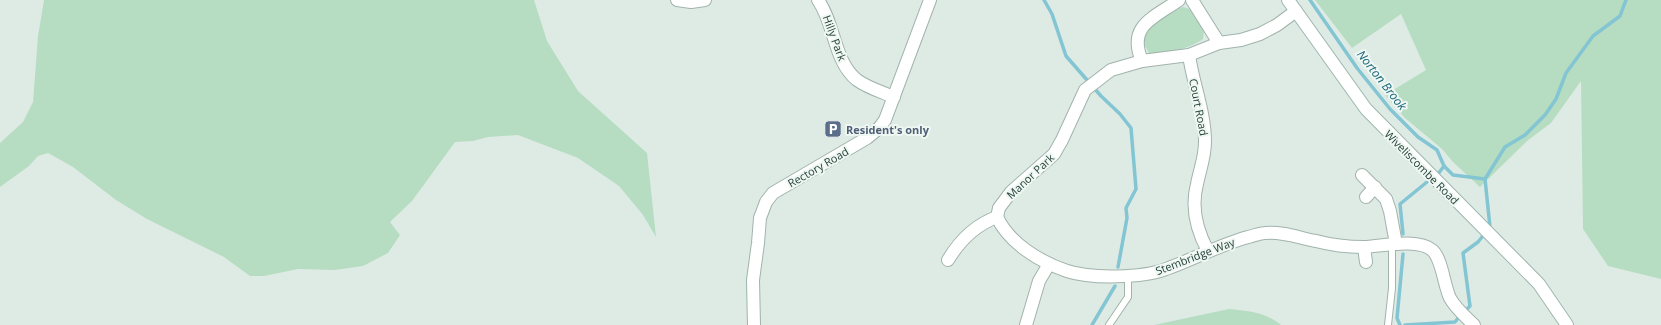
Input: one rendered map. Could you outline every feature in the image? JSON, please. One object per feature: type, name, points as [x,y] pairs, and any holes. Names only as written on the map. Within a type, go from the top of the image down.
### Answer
[{"type":"street","points":[[677,0],[691,2],[705,0]]},
{"type":"street","name":"Hilly Park","points":[[818,0],[826,14],[842,61],[849,72],[858,81],[894,98]]},
{"type":"street","name":"Rectory Road","points":[[754,325],[753,280],[760,218],[766,202],[773,193],[867,138],[879,128],[885,120],[894,98],[930,0]]},
{"type":"street","points":[[1142,62],[1138,50],[1137,38],[1142,27],[1179,0]]},
{"type":"street","points":[[1192,0],[1220,43]]},
{"type":"street","name":"Wiveliscombe Road","points":[[1288,0],[1366,110],[1539,284],[1567,325]]},
{"type":"street","name":"Manor Park","points":[[998,217],[999,208],[1011,192],[1054,154],[1085,90],[1111,70],[1142,62],[1189,55],[1220,43],[1241,40],[1260,34],[1277,25],[1296,11]]},
{"type":"street","name":"Court Road","points":[[1189,55],[1204,124],[1205,142],[1204,158],[1196,185],[1195,214],[1197,224],[1208,252]]},
{"type":"street","points":[[1362,175],[1386,199],[1390,211],[1394,244]]},
{"type":"street","points":[[1366,197],[1375,188]]},
{"type":"street","points":[[948,260],[958,244],[984,221],[998,217]]},
{"type":"street","name":"Stembridge Way","points":[[998,217],[1002,227],[1012,238],[1028,251],[1049,264],[1069,272],[1103,276],[1141,275],[1165,270],[1236,240],[1265,233],[1288,234],[1322,242],[1364,247],[1394,244],[1414,244],[1425,246],[1433,250],[1438,259],[1450,298],[1458,310],[1474,325]]},
{"type":"street","points":[[1364,247],[1366,262]]},
{"type":"street","points":[[1026,325],[1039,281],[1049,264]]},
{"type":"lane","points":[[1388,325],[1392,288],[1394,244]]},
{"type":"lane","points":[[1109,325],[1128,297],[1128,276]]},
{"type":"green space","points":[[44,0],[534,0],[547,41],[578,91],[647,153],[656,237],[643,215],[619,186],[578,158],[518,135],[488,137],[473,141],[455,142],[412,201],[390,222],[400,235],[388,253],[363,266],[335,270],[298,269],[264,276],[250,276],[224,257],[147,219],[116,200],[73,167],[48,153],[38,156],[29,166],[0,187],[0,143],[23,122],[33,102],[38,36]]},
{"type":"green space","points":[[1315,0],[1661,0],[1661,279],[1608,266],[1583,229],[1581,81],[1551,123],[1527,141],[1480,187],[1453,162],[1442,149],[1405,118],[1385,95],[1426,70],[1401,14],[1352,48]]},
{"type":"green space","points":[[1183,7],[1193,10],[1204,30],[1203,39],[1192,45],[1177,50],[1162,54],[1150,55],[1143,42],[1146,31],[1177,8]]},
{"type":"green space","points":[[1229,309],[1263,315],[1281,325],[1154,325]]},
{"type":"waterway","points":[[1044,0],[1052,14],[1066,56],[1101,96],[1120,114],[1131,128],[1136,189],[1126,208],[1127,218],[1118,267]]},
{"type":"waterway","name":"Norton Brook","points":[[1310,0],[1357,68],[1390,109],[1418,137],[1437,150],[1444,166],[1453,175],[1485,179],[1490,227],[1478,242],[1463,253],[1470,306],[1466,310]]},
{"type":"waterway","points":[[1485,179],[1505,147],[1525,135],[1545,115],[1556,99],[1566,73],[1593,36],[1620,16],[1626,0]]},
{"type":"waterway","name":"Norton Brook","points":[[1438,174],[1444,166]]},
{"type":"waterway","name":"Norton Brook","points":[[1403,234],[1400,204],[1427,182]]},
{"type":"waterway","name":"Norton Brook","points":[[1400,325],[1397,318],[1403,254]]},
{"type":"waterway","points":[[1092,325],[1115,286]]},
{"type":"waterway","name":"Norton Brook","points":[[1405,325],[1455,322],[1459,317]]},
{"type":"place","name":"Resident's only","points":[[833,129]]}]
